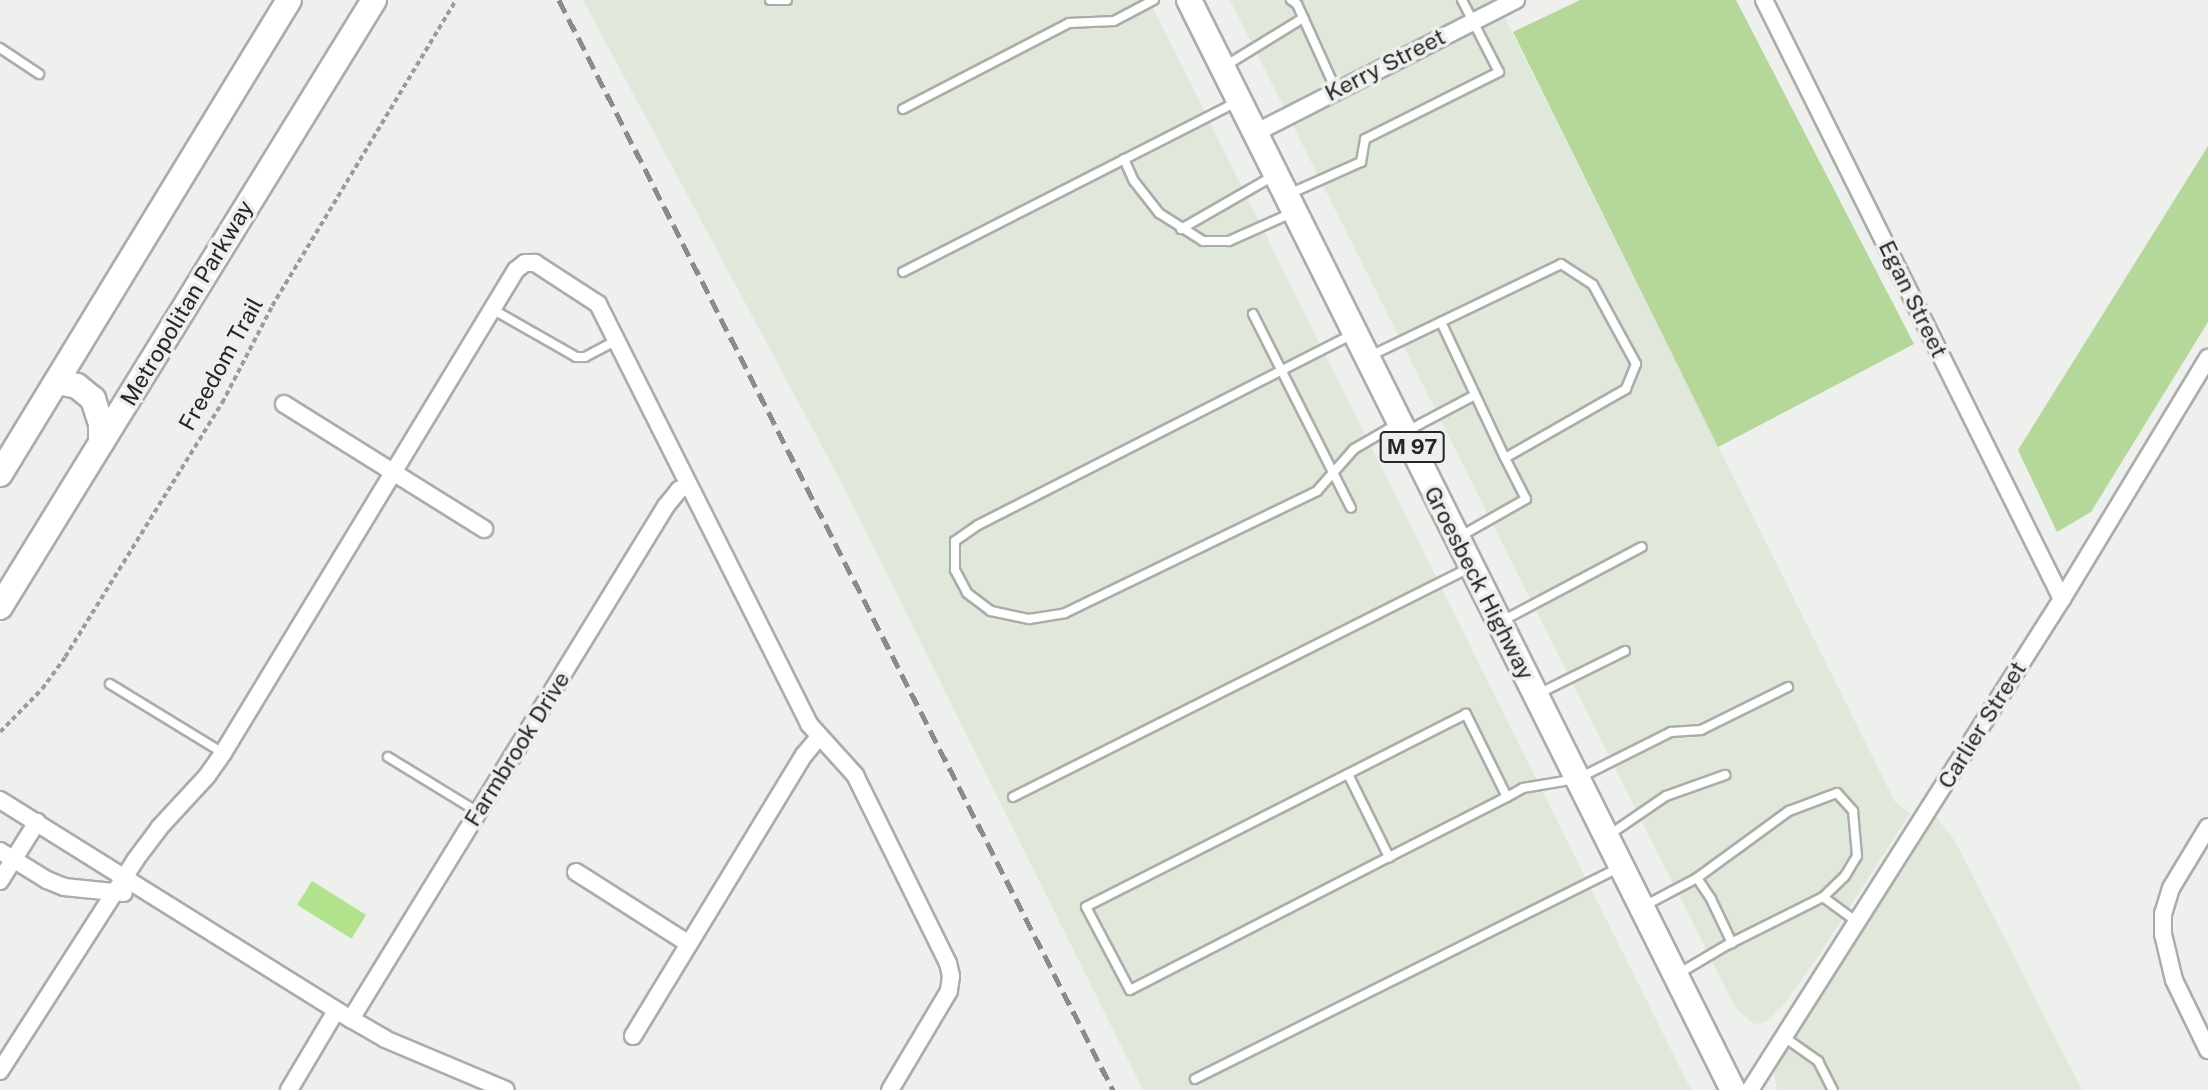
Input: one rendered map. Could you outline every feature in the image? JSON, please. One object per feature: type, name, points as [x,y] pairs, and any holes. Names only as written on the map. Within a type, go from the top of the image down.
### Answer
[{"type":"main road","points":[[0,474],[289,0]]},
{"type":"main road","name":"Metropolitan Parkway","points":[[0,607],[374,0]]},
{"type":"main road","name":"Groesbeck Highway","points":[[1195,2],[1239,101],[1733,1090]]},
{"type":"main road","points":[[57,382],[77,386],[93,399],[101,424],[102,443]]},
{"type":"street","name":"Kerry Street","points":[[1255,133],[1516,0]]},
{"type":"street","name":"Egan Street","points":[[1764,0],[2062,599]]},
{"type":"street","points":[[0,1071],[159,828],[207,776],[223,753],[516,270],[525,263],[535,263],[598,304],[688,485],[819,737],[855,775],[948,963],[951,976],[949,991],[942,1007],[890,1090]]},
{"type":"street","name":"Carlier Street","points":[[1750,1090],[2062,599],[2208,358]]},
{"type":"street","points":[[284,404],[484,529]]},
{"type":"street","name":"Farmbrook Drive","points":[[351,1020],[666,506],[679,489],[688,485]]},
{"type":"street","points":[[633,1036],[804,755],[819,737]]},
{"type":"street","points":[[0,800],[351,1020],[385,1039],[506,1090]]},
{"type":"street","points":[[0,881],[7,855],[37,822]]},
{"type":"street","points":[[2208,827],[2171,888],[2163,914],[2163,934],[2174,980],[2208,1050]]},
{"type":"street","points":[[7,855],[47,880],[64,887],[149,894]]},
{"type":"street","points":[[576,872],[689,944]]},
{"type":"street","points":[[289,1090],[336,1011]]},
{"type":"lane","points":[[770,0],[787,0]]},
{"type":"lane","points":[[904,109],[1069,23],[1114,22],[1154,0]]},
{"type":"lane","points":[[1181,229],[1285,194],[1361,162],[1365,139],[1499,72],[1462,0]]},
{"type":"lane","points":[[1297,2],[1336,90]]},
{"type":"lane","points":[[1223,68],[1303,18]]},
{"type":"lane","points":[[0,48],[39,74]]},
{"type":"lane","points":[[903,272],[1239,101]]},
{"type":"lane","points":[[1124,159],[1134,181],[1159,213],[1203,241],[1229,241],[1285,194]]},
{"type":"lane","points":[[1367,357],[1561,264],[1593,285],[1636,364],[1626,389],[1505,458]]},
{"type":"lane","points":[[492,310],[576,357],[585,357],[617,340]]},
{"type":"lane","points":[[1252,314],[1351,508]]},
{"type":"lane","points":[[1441,322],[1526,499],[1457,538]]},
{"type":"lane","points":[[1355,333],[978,525],[955,541],[955,570],[967,593],[991,611],[1028,619],[1065,613],[1317,491],[1354,449],[1475,395]]},
{"type":"lane","points":[[1499,623],[1642,547]]},
{"type":"lane","points":[[1013,797],[1471,567]]},
{"type":"lane","points":[[1536,696],[1625,651]]},
{"type":"lane","points":[[110,684],[223,753]]},
{"type":"lane","points":[[1507,797],[1466,714],[1086,907],[1129,990],[1507,797],[1523,788],[1577,779],[1671,732],[1701,730],[1788,687]]},
{"type":"lane","points":[[388,757],[478,812]]},
{"type":"lane","points":[[1349,774],[1389,857]]},
{"type":"lane","points":[[1606,836],[1666,796],[1725,775]]},
{"type":"lane","points":[[1642,908],[1697,878],[1788,811],[1837,793],[1853,811],[1857,856],[1845,876],[1823,897],[1676,975]]},
{"type":"lane","points":[[1195,1079],[1621,867]]},
{"type":"lane","points":[[1697,878],[1711,899],[1732,943]]},
{"type":"lane","points":[[1823,897],[1857,922]]},
{"type":"lane","points":[[1784,1037],[1818,1061],[1833,1090]]},
{"type":"path","name":"Freedom Trail","points":[[0,732],[42,689],[87,622],[222,403],[272,306],[456,0]]},
{"type":"shaded area","points":[[583,0],[1149,0],[1691,1090],[1143,1090],[840,480]]},
{"type":"shaded area","points":[[1230,0],[1496,0],[1895,802],[1910,813],[1817,958],[1780,1009],[1766,1022],[1754,1024],[1736,1009]]},
{"type":"shaded area","points":[[1580,0],[1736,0],[1914,344],[1718,447],[1513,32]]},
{"type":"shaded area","points":[[2208,146],[2208,322],[2091,512],[2057,532],[2018,450]]},
{"type":"shaded area","points":[[1933,813],[1955,841],[2082,1090],[1777,1090],[1774,1073],[1777,1065]]},
{"type":"shaded area","points":[[312,881],[366,915],[351,939],[297,905]]},
{"type":"railway","points":[[559,0],[1113,1090]]}]
